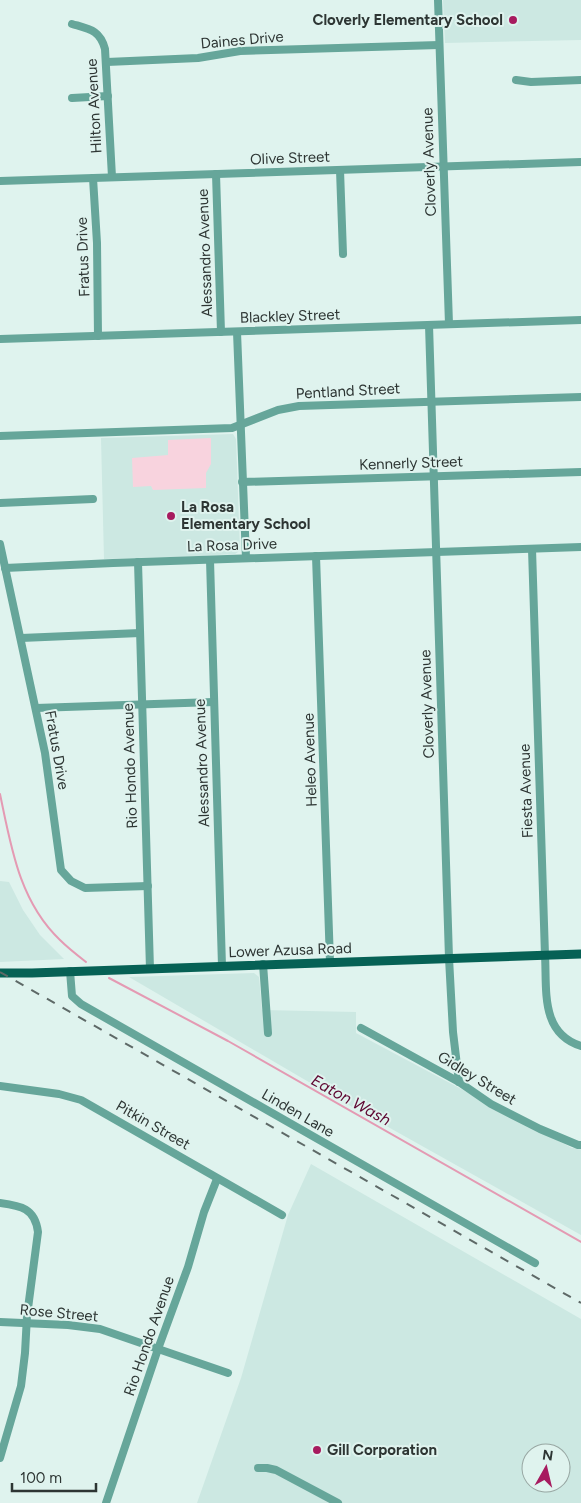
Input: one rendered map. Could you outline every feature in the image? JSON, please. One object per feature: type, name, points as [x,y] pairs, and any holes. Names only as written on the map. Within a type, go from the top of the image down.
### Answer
[{"type":"main road","name":"Lower Azusa Road","points":[[0,973],[581,954]]},
{"type":"street","name":"Cloverly Avenue","points":[[438,0],[448,324]]},
{"type":"street","name":"Hilton Avenue","points":[[72,24],[90,29],[103,39],[107,62],[112,177]]},
{"type":"street","name":"Daines Drive","points":[[107,62],[198,58],[240,51],[439,45]]},
{"type":"street","points":[[516,80],[531,82],[581,80]]},
{"type":"street","points":[[72,98],[108,96]]},
{"type":"street","name":"Olive Street","points":[[0,181],[581,162]]},
{"type":"street","points":[[340,170],[343,254]]},
{"type":"street","name":"Alessandro Avenue","points":[[216,174],[221,332]]},
{"type":"street","name":"Fratus Drive","points":[[93,178],[97,243],[98,336]]},
{"type":"street","name":"Blackley Street","points":[[0,339],[581,320]]},
{"type":"street","name":"Cloverly Avenue","points":[[429,325],[449,958],[453,1032],[459,1082]]},
{"type":"street","points":[[237,332],[246,558]]},
{"type":"street","name":"Pentland Street","points":[[0,436],[232,428],[278,410],[298,406],[581,397]]},
{"type":"street","name":"Kennerly Street","points":[[242,482],[581,472]]},
{"type":"street","points":[[0,503],[93,499]]},
{"type":"street","name":"Fratus Drive","points":[[0,544],[49,775],[61,870],[71,881],[86,888],[148,886]]},
{"type":"street","name":"La Rosa Drive","points":[[5,568],[581,547]]},
{"type":"street","name":"Fiesta Avenue","points":[[532,549],[548,1009],[556,1030],[569,1041],[581,1046]]},
{"type":"street","name":"Heleo Avenue","points":[[316,556],[330,962]]},
{"type":"street","name":"Alessandro Avenue","points":[[210,560],[222,966]]},
{"type":"street","name":"Rio Hondo Avenue","points":[[138,562],[150,969]]},
{"type":"street","points":[[21,638],[140,633]]},
{"type":"street","points":[[36,708],[214,702]]},
{"type":"street","points":[[263,964],[268,1033]]},
{"type":"street","name":"Linden Lane","points":[[70,971],[72,996],[81,1004],[535,1263]]},
{"type":"street","name":"Gidley Street","points":[[361,1028],[459,1082],[491,1104],[540,1129],[581,1145]]},
{"type":"street","name":"Pitkin Street","points":[[0,1086],[55,1093],[81,1100],[282,1215]]},
{"type":"street","name":"Rio Hondo Avenue","points":[[106,1503],[217,1179]]},
{"type":"street","points":[[0,1203],[22,1207],[33,1216],[36,1223],[37,1241],[26,1322],[21,1386],[0,1458]]},
{"type":"street","name":"Rose Street","points":[[0,1322],[26,1322],[94,1328],[228,1374]]},
{"type":"street","points":[[258,1468],[276,1470],[338,1503]]},
{"type":"shaded area","name":"Cloverly Elementary School","points":[[443,0],[581,0],[581,40],[445,43]]},
{"type":"shaded area","name":"La Rosa Elementary School","points":[[233,434],[236,439],[240,550],[238,552],[235,554],[202,556],[104,559],[101,438]]},
{"type":"shaded area","points":[[211,438],[211,464],[206,473],[206,488],[153,490],[151,486],[133,487],[132,458],[168,455],[168,440]]},
{"type":"shaded area","points":[[0,881],[9,882],[23,910],[40,935],[64,959],[0,962]]},
{"type":"shaded area","points":[[254,973],[259,977],[262,1010],[356,1012],[356,1033],[572,1148],[581,1148],[581,1235],[331,1095],[129,977]]},
{"type":"shaded area","points":[[311,1164],[581,1319],[581,1503],[197,1503],[241,1378],[288,1215]]},
{"type":"waterway","name":"Eaton Wash","points":[[0,794],[13,853],[26,890],[35,908],[46,925],[60,940],[86,962]]},
{"type":"waterway","name":"Eaton Wash","points":[[109,978],[228,1041],[581,1242]]},
{"type":"railway","points":[[0,972],[581,1303]]},
{"type":"place","name":"Cloverly Elementary School","points":[[513,20]]},
{"type":"place","name":"La Rosa Elementary School","points":[[171,516]]},
{"type":"place","name":"Gill Corporation","points":[[317,1450]]}]
